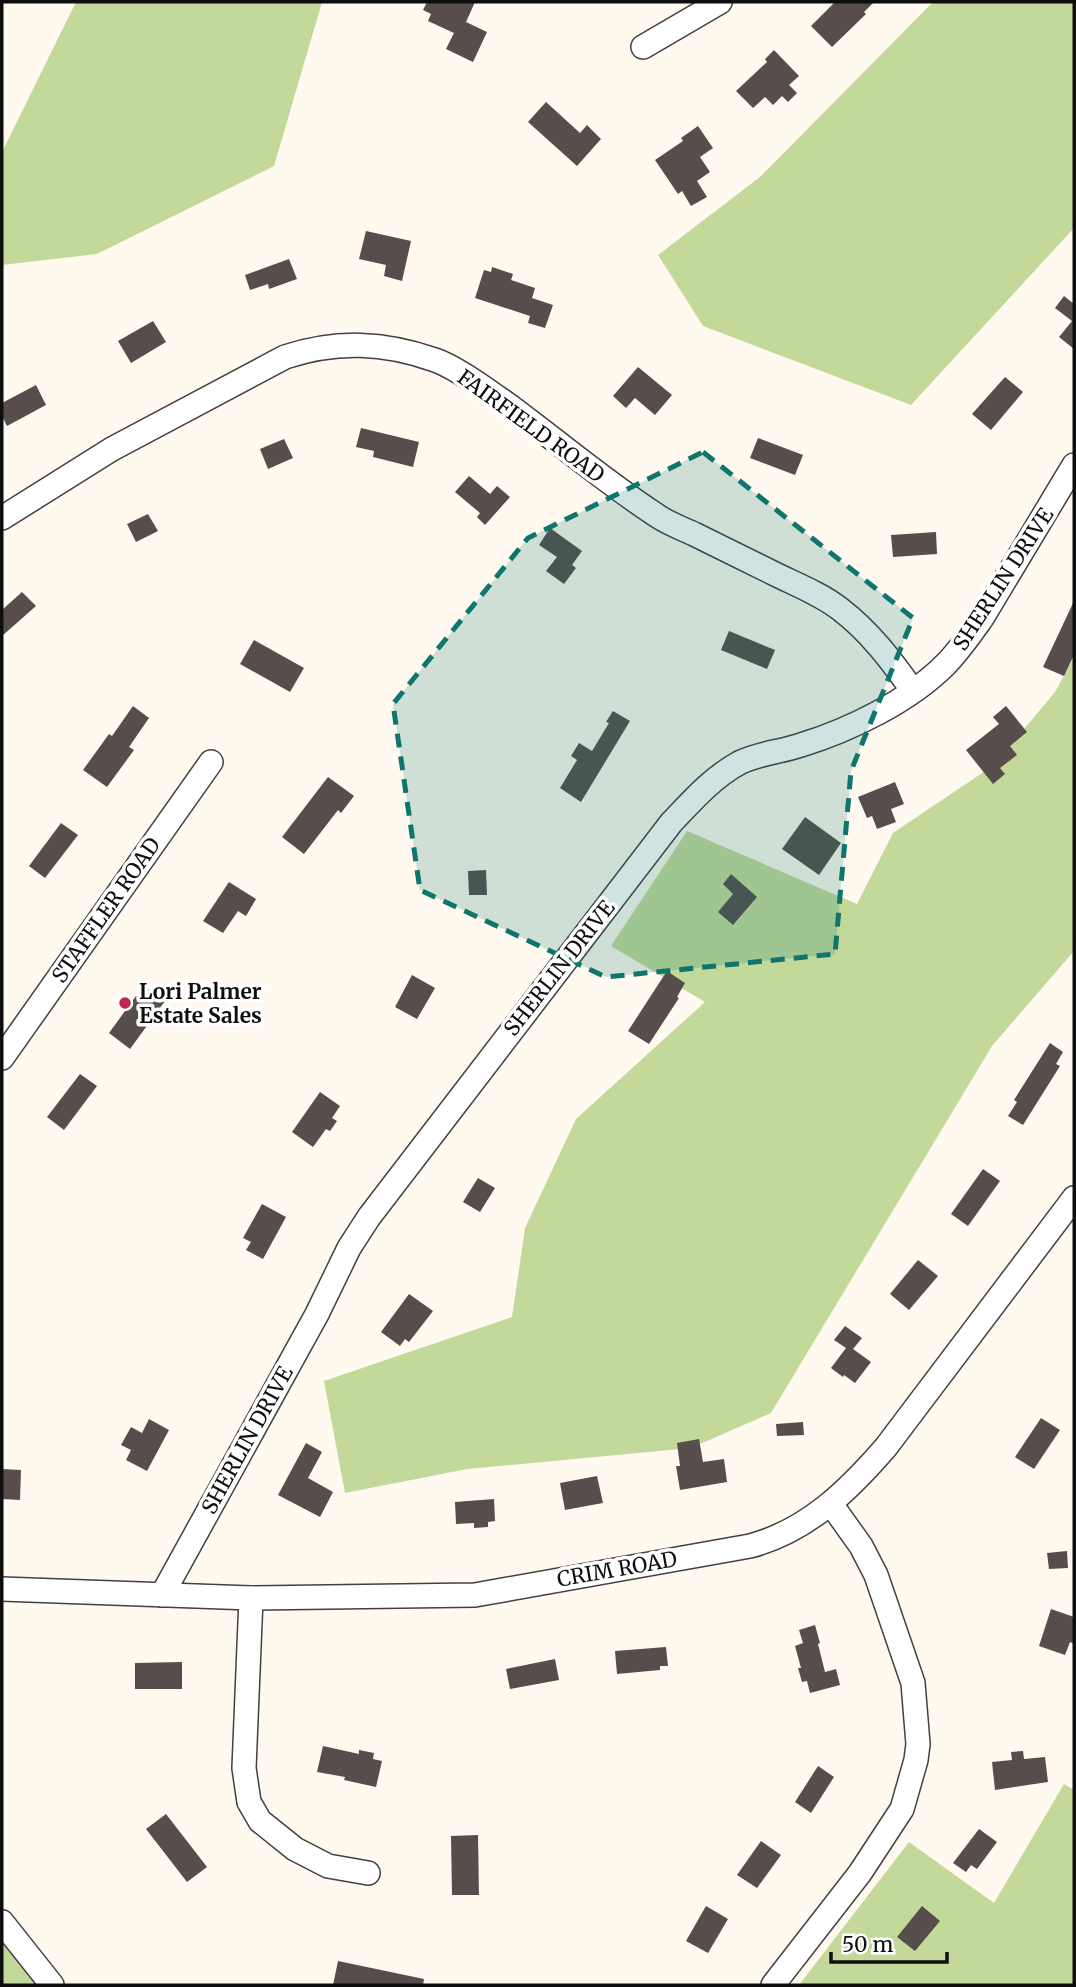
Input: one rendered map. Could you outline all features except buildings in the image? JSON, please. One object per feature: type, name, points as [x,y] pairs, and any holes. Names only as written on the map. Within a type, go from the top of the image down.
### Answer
[{"type":"street","points":[[643,47],[720,2]]},
{"type":"street","name":"FAIRFIELD ROAD","points":[[2,518],[113,449],[285,357],[309,349],[335,345],[372,345],[400,349],[439,361],[486,389],[658,517],[838,607],[864,628],[913,691]]},
{"type":"street","name":"SHERLIN DRIVE","points":[[162,1595],[317,1314],[349,1248],[369,1217],[671,823],[712,781],[740,763],[802,745],[856,723],[904,699],[944,666],[965,642],[1010,573],[1074,465]]},
{"type":"street","name":"STAFFLER ROAD","points":[[2,1058],[211,762]]},
{"type":"street","name":"CRIM ROAD","points":[[2,1589],[251,1598],[475,1595],[772,1540],[831,1504],[861,1476],[886,1447],[1074,1198]]},
{"type":"street","points":[[773,1985],[867,1863],[902,1809],[918,1744],[913,1683],[876,1576],[861,1546],[831,1504]]},
{"type":"street","points":[[251,1598],[244,1768],[248,1802],[260,1821],[296,1849],[328,1866],[368,1873]]},
{"type":"street","points":[[2,1923],[52,1985]]},
{"type":"highlighted area","points":[[703,452],[913,618],[851,771],[835,954],[606,977],[420,890],[393,704],[528,538]]},
{"type":"green space","points":[[76,2],[322,2],[274,166],[97,254],[2,265],[2,152]]},
{"type":"green space","points":[[933,2],[1074,2],[1074,228],[911,405],[703,326],[658,255],[760,177]]},
{"type":"green space","points":[[1074,657],[1074,951],[992,1046],[771,1413],[691,1448],[467,1469],[345,1493],[324,1381],[512,1317],[525,1228],[576,1119],[705,1002],[611,946],[687,831],[857,904],[893,833],[994,765],[1055,692]]},
{"type":"green space","points":[[1064,1784],[1074,1790],[1074,1985],[799,1985],[909,1842],[994,1903]]},
{"type":"green space","points":[[2,1943],[36,1985],[2,1985]]},
{"type":"place","name":"Lori Palmer Estate Sales","points":[[125,1003]]}]
